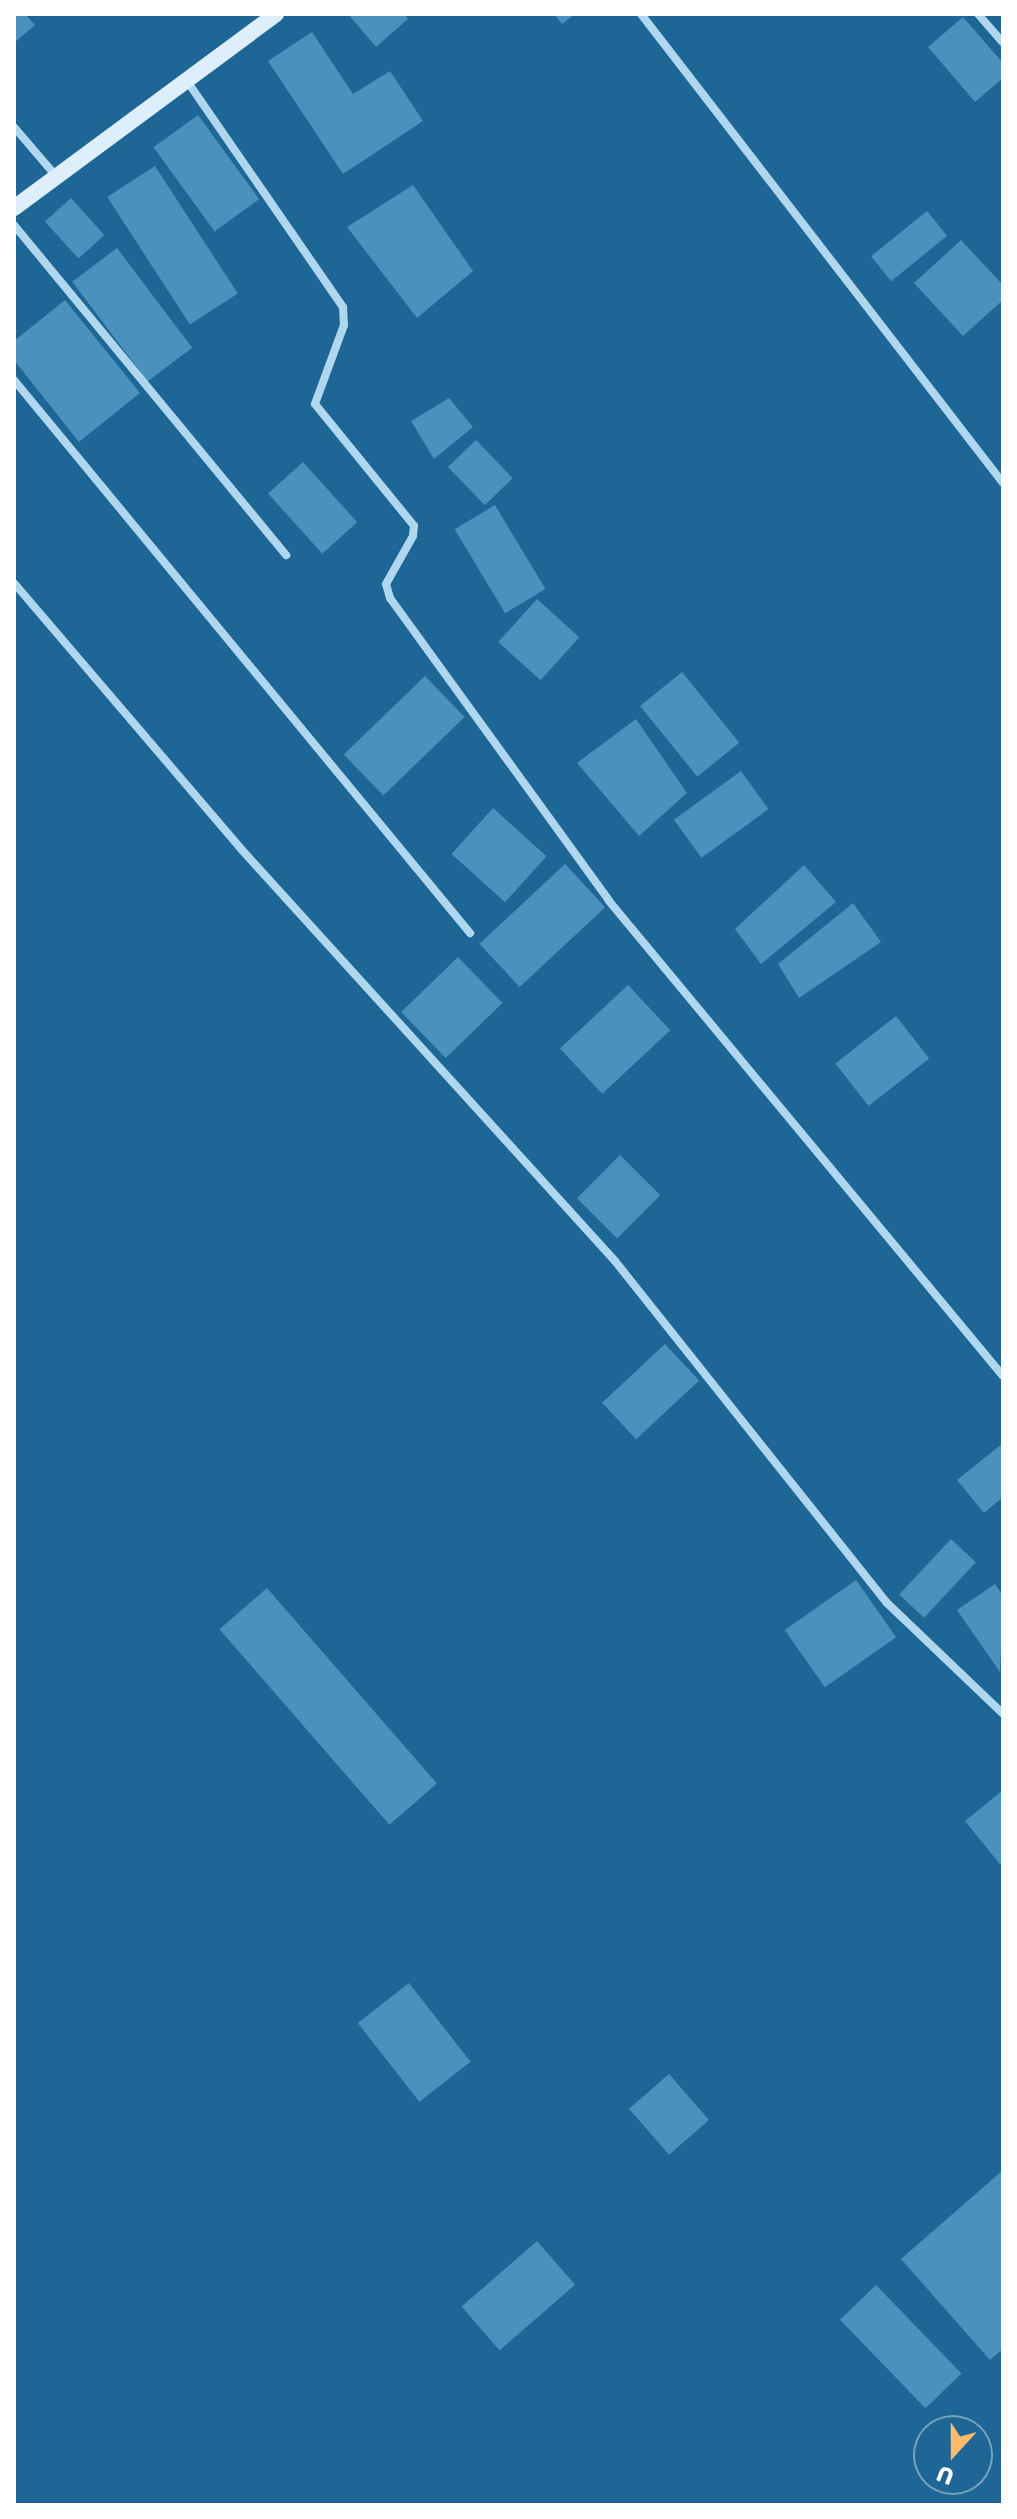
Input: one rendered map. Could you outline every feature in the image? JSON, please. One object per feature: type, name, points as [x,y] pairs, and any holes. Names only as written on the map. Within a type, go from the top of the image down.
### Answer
[{"type":"main road","points":[[14,208],[276,14]]},
{"type":"street","points":[[641,14],[1003,483]]},
{"type":"street","points":[[978,14],[1003,43]]},
{"type":"street","points":[[187,81],[343,307],[344,325],[315,404],[414,526],[413,536],[386,584],[390,598],[609,901],[1003,1376]]},
{"type":"street","points":[[14,127],[56,176]]},
{"type":"street","points":[[14,225],[286,555]]},
{"type":"street","points":[[14,380],[470,933]]},
{"type":"street","points":[[14,583],[242,850],[615,1261],[886,1602],[1003,1714]]},
{"type":"building","points":[[14,14],[25,14],[35,25],[14,43]]},
{"type":"building","points":[[348,14],[404,14],[408,19],[376,47]]},
{"type":"building","points":[[554,14],[575,14],[562,24]]},
{"type":"building","points":[[963,17],[1003,63],[1003,78],[975,102],[928,47]]},
{"type":"building","points":[[312,32],[353,94],[390,71],[423,121],[343,174],[268,61]]},
{"type":"building","points":[[198,115],[259,199],[215,231],[154,147]]},
{"type":"building","points":[[155,166],[238,293],[190,325],[107,197]]},
{"type":"building","points":[[413,185],[473,271],[417,318],[347,227]]},
{"type":"building","points":[[71,198],[104,235],[78,259],[45,221]]},
{"type":"building","points":[[927,211],[947,236],[891,281],[871,256]]},
{"type":"building","points":[[961,240],[1003,285],[1003,300],[963,336],[914,283]]},
{"type":"building","points":[[117,248],[192,348],[148,382],[72,282]]},
{"type":"building","points":[[65,300],[140,393],[79,442],[14,360],[14,341]]},
{"type":"building","points":[[449,398],[473,427],[434,459],[411,421]]},
{"type":"building","points":[[476,440],[513,478],[485,505],[448,467]]},
{"type":"building","points":[[303,462],[357,522],[322,554],[268,493]]},
{"type":"building","points":[[495,505],[545,589],[505,613],[455,529]]},
{"type":"building","points":[[537,599],[579,637],[541,680],[498,642]]},
{"type":"building","points":[[682,672],[739,743],[697,777],[640,706]]},
{"type":"building","points":[[425,676],[465,717],[383,795],[344,754]]},
{"type":"building","points":[[636,719],[687,793],[639,836],[577,763]]},
{"type":"building","points":[[741,771],[769,809],[701,858],[674,820]]},
{"type":"building","points":[[493,808],[547,856],[505,902],[452,854]]},
{"type":"building","points":[[565,864],[605,907],[520,987],[479,944]]},
{"type":"building","points":[[804,865],[836,902],[761,964],[735,929]]},
{"type":"building","points":[[853,903],[881,942],[799,998],[778,964]]},
{"type":"building","points":[[458,957],[502,1003],[446,1058],[401,1012]]},
{"type":"building","points":[[628,985],[670,1030],[602,1094],[560,1048]]},
{"type":"building","points":[[896,1016],[929,1059],[869,1106],[835,1063]]},
{"type":"building","points":[[620,1155],[660,1195],[617,1238],[577,1198]]},
{"type":"building","points":[[665,1344],[699,1381],[636,1439],[602,1403]]},
{"type":"building","points":[[1003,1443],[1003,1497],[984,1513],[957,1480]]},
{"type":"building","points":[[951,1539],[976,1562],[924,1618],[899,1595]]},
{"type":"building","points":[[856,1580],[896,1637],[825,1687],[785,1630]]},
{"type":"building","points":[[995,1584],[1003,1596],[1000,1672],[957,1610]]},
{"type":"building","points":[[267,1588],[437,1783],[389,1825],[219,1629]]},
{"type":"building","points":[[1003,1790],[1003,1868],[965,1821]]},
{"type":"building","points":[[409,1983],[471,2062],[419,2102],[358,2023]]},
{"type":"building","points":[[669,2074],[709,2120],[669,2155],[629,2109]]},
{"type":"building","points":[[1003,2170],[1003,2349],[990,2360],[901,2259]]},
{"type":"building","points":[[537,2241],[575,2285],[500,2350],[462,2307]]},
{"type":"building","points":[[876,2285],[961,2373],[925,2408],[840,2320]]}]
